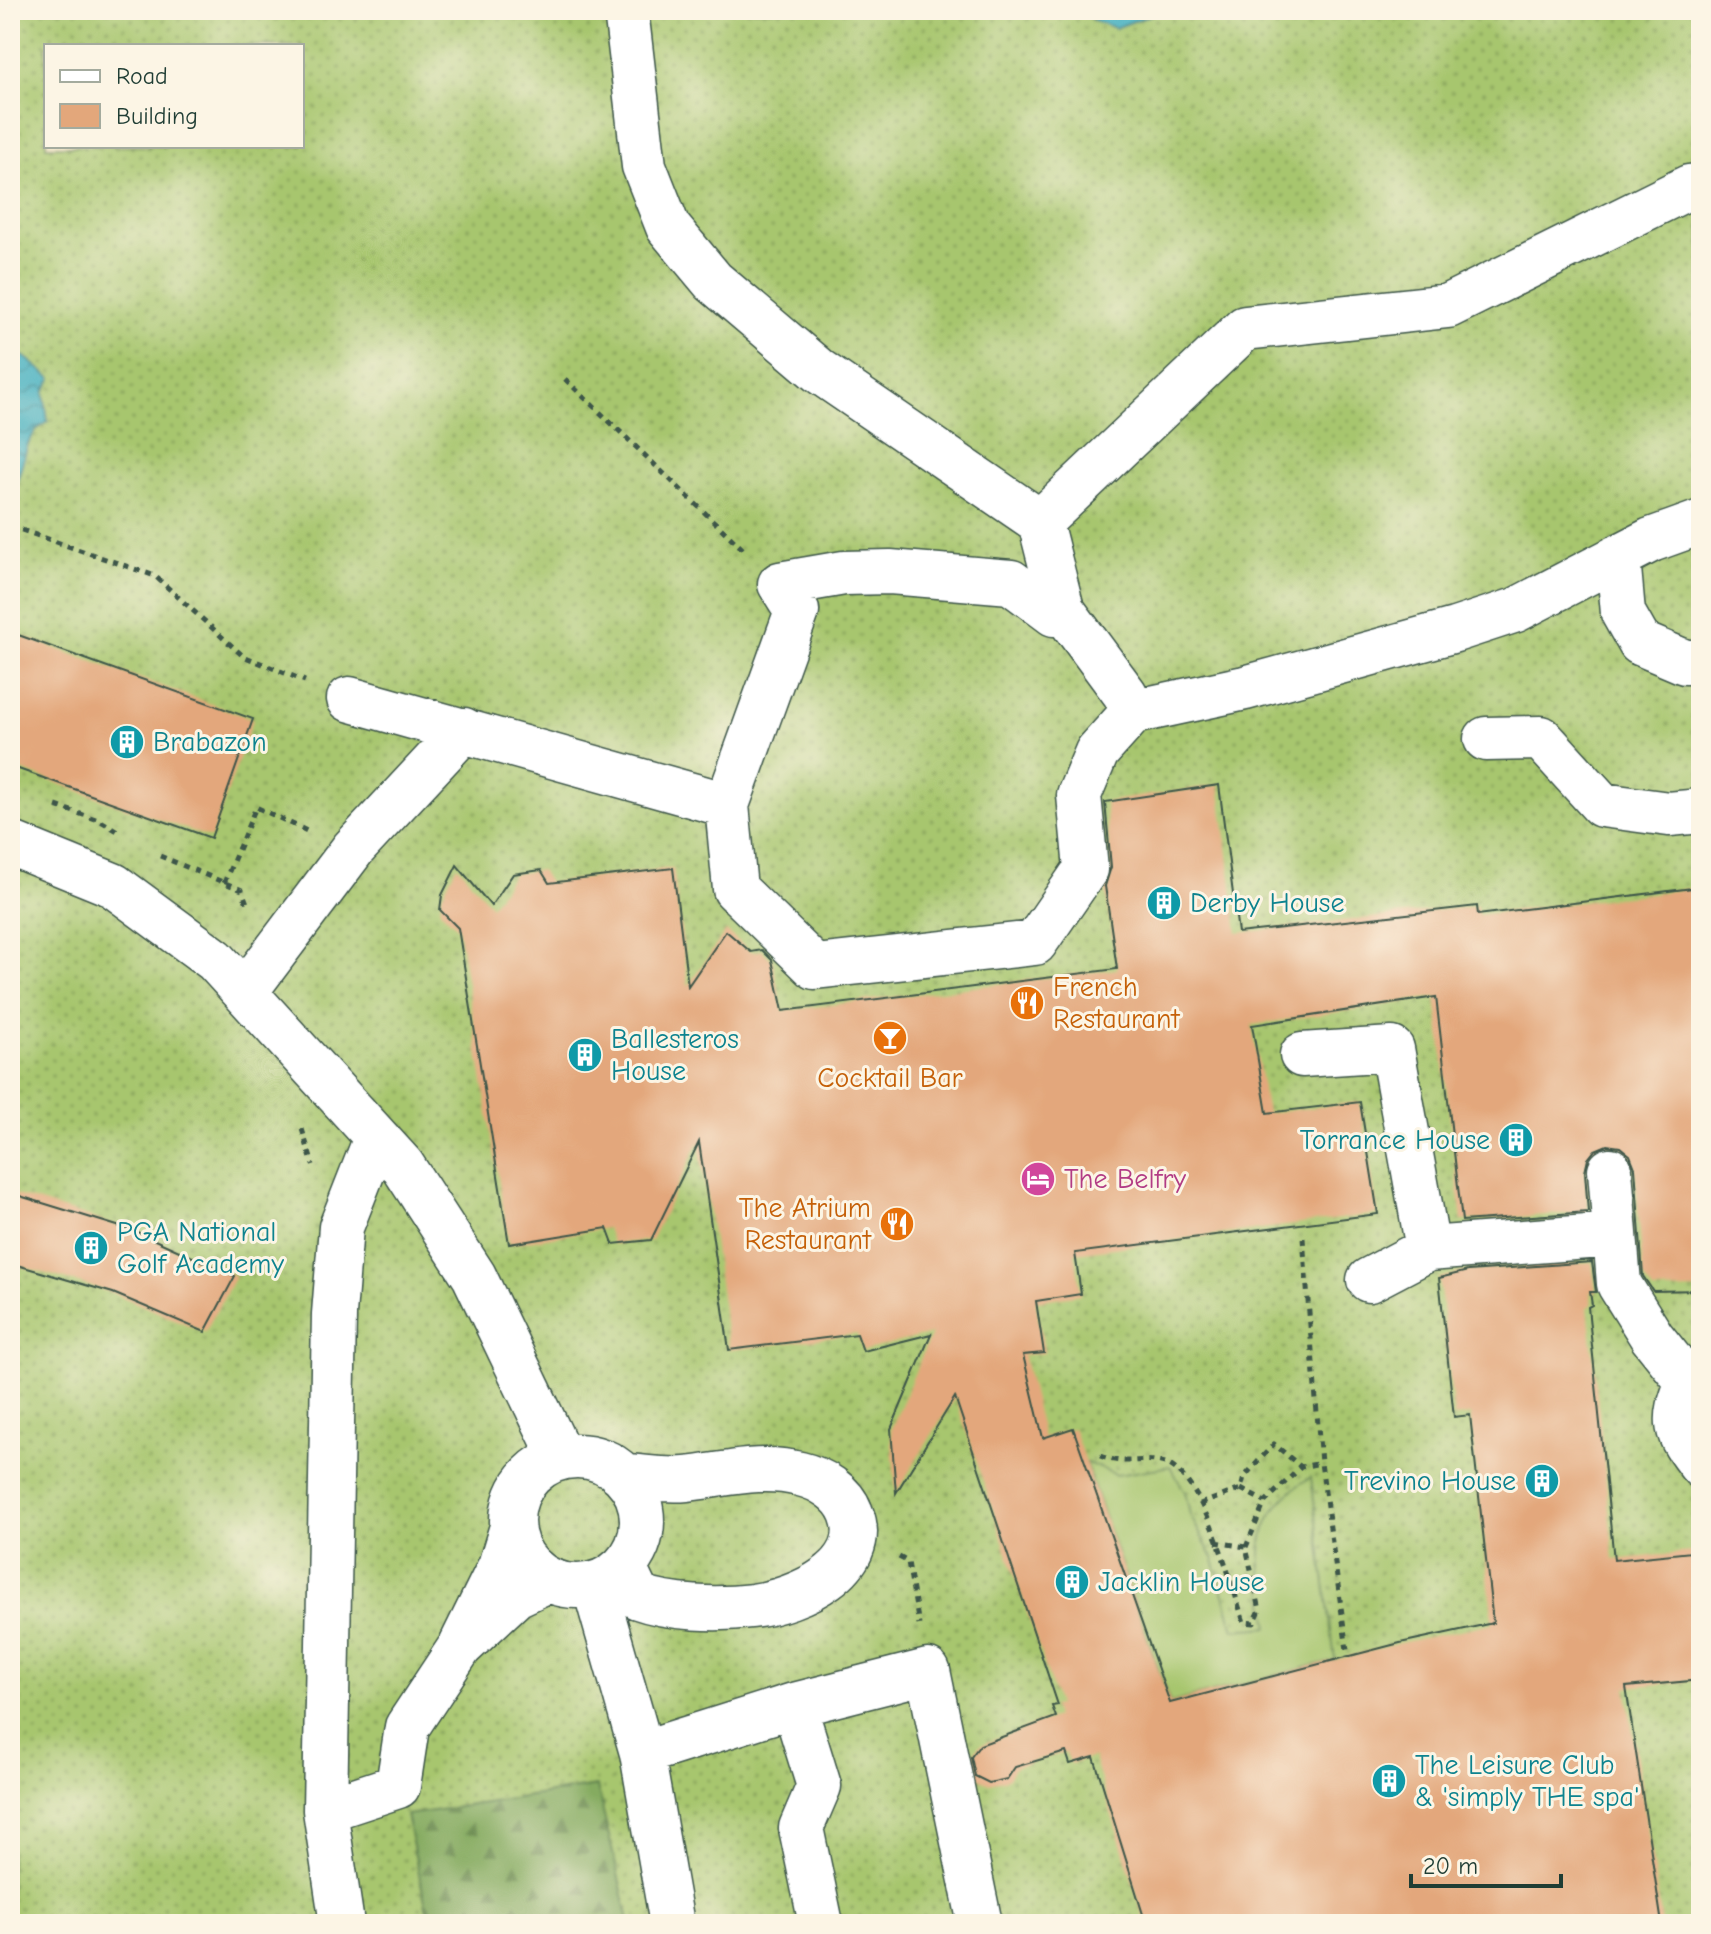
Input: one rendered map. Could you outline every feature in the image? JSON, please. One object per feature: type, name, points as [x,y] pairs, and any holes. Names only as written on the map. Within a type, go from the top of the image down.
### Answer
[{"type":"lane","points":[[626,10],[644,166],[668,227],[713,281],[819,371],[1040,522],[1062,609],[1109,672],[1133,712]]},
{"type":"lane","points":[[1011,582],[1040,522],[1245,328],[1448,306],[1559,254],[1689,187],[1701,186]]},
{"type":"lane","points":[[1062,609],[1054,614],[1011,582],[890,572],[844,573],[780,584],[797,611],[732,786],[735,889],[815,967],[1035,943],[1086,869],[1079,795],[1097,752],[1133,712],[1245,688],[1516,610],[1651,540],[1701,522]]},
{"type":"lane","points":[[1618,557],[1623,613],[1640,643],[1685,662],[1701,662]]},
{"type":"lane","points":[[350,699],[679,791],[732,786]]},
{"type":"lane","points":[[245,992],[353,849],[464,730]]},
{"type":"lane","points":[[1486,739],[1541,738],[1602,805],[1669,814],[1701,811]]},
{"type":"lane","points":[[10,843],[113,885],[215,960],[402,1165],[474,1276],[561,1457]]},
{"type":"lane","points":[[1302,1055],[1392,1049],[1428,1249]]},
{"type":"lane","points":[[342,1924],[325,1810],[336,1285],[341,1227],[376,1138]]},
{"type":"lane","points":[[1610,1170],[1619,1284],[1652,1337],[1694,1381],[1677,1409],[1679,1438],[1701,1466]]},
{"type":"lane","points":[[1369,1280],[1428,1249],[1614,1235]]},
{"type":"lane","points":[[325,1810],[398,1786],[407,1727],[460,1647],[500,1566],[512,1527],[515,1500],[528,1478],[561,1457],[603,1461],[625,1476],[637,1492],[643,1523],[634,1553],[609,1576],[564,1585],[548,1580],[523,1558],[512,1527]]},
{"type":"lane","points":[[609,1576],[638,1597],[658,1604],[751,1606],[780,1600],[839,1569],[854,1550],[858,1530],[849,1508],[836,1493],[822,1481],[797,1473],[749,1469],[683,1480],[625,1476]]},
{"type":"lane","points":[[609,1576],[672,1924]]},
{"type":"lane","points":[[460,1647],[516,1595],[548,1580]]},
{"type":"lane","points":[[642,1753],[794,1705],[928,1671],[980,1924]]},
{"type":"lane","points":[[794,1705],[819,1786],[801,1828],[821,1924]]},
{"type":"path","points":[[565,379],[780,584]]},
{"type":"path","points":[[10,526],[155,576],[243,656],[350,699]]},
{"type":"path","points":[[224,883],[256,807],[310,833]]},
{"type":"path","points":[[1303,1238],[1321,1463],[1348,1657]]},
{"type":"path","points":[[1241,1489],[1244,1477],[1274,1444],[1301,1467]]},
{"type":"path","points":[[1100,1456],[1120,1463],[1160,1461],[1180,1471],[1200,1504],[1244,1622],[1254,1623],[1260,1610],[1246,1547],[1265,1502],[1301,1467],[1321,1463]]},
{"type":"path","points":[[1200,1504],[1241,1489],[1265,1502]]},
{"type":"path","points":[[858,1530],[908,1562],[928,1671]]},
{"type":"path","points":[[1216,1542],[1246,1547]]},
{"type":"green space","name":"The Belfry","points":[[10,10],[1701,10],[1701,1924],[10,1924]]},
{"type":"green space","points":[[1085,1462],[1117,1475],[1170,1466],[1185,1492],[1190,1515],[1214,1560],[1234,1630],[1269,1627],[1261,1561],[1267,1524],[1276,1507],[1290,1492],[1311,1477],[1335,1660],[1170,1703]]},
{"type":"green space","points":[[597,1786],[630,1924],[430,1924],[406,1815]]},
{"type":"water","points":[[1082,10],[1164,10],[1115,28],[1093,20]]},
{"type":"water","points":[[10,351],[25,357],[52,379],[44,392],[48,422],[36,430],[28,444],[16,485],[10,487]]},
{"type":"building","name":"Brabazon","points":[[10,632],[253,719],[211,838],[10,766]]},
{"type":"building","points":[[1219,785],[1238,933],[1477,906],[1478,915],[1701,887],[1701,1290],[1653,1291],[1643,1276],[1635,1168],[1630,1155],[1620,1147],[1607,1145],[1595,1150],[1588,1159],[1585,1172],[1588,1212],[1462,1221],[1436,997],[1252,1025],[1267,1113],[1360,1102],[1378,1214],[1075,1253],[1081,1294],[1036,1301],[1044,1353],[1023,1355],[1043,1438],[1073,1428],[1170,1703],[1400,1643],[1493,1623],[1470,1415],[1454,1417],[1439,1278],[1468,1271],[1592,1262],[1596,1292],[1590,1292],[1592,1305],[1588,1307],[1614,1560],[1701,1551],[1701,1680],[1626,1687],[1662,1924],[1146,1924],[1094,1757],[1070,1764],[1066,1752],[1015,1767],[1007,1779],[989,1783],[975,1776],[971,1757],[980,1745],[1056,1717],[1052,1706],[1058,1705],[955,1397],[896,1493],[891,1429],[931,1334],[863,1351],[857,1334],[729,1350],[699,1142],[651,1240],[613,1244],[607,1228],[509,1244],[458,928],[440,910],[442,895],[457,865],[491,906],[513,874],[541,870],[549,883],[673,868],[688,986],[726,931],[751,952],[762,950],[772,960],[783,1011],[1117,969],[1105,886],[1111,867],[1105,802]]},
{"type":"building","name":"PGA National Golf Academy","points":[[10,1193],[137,1232],[235,1276],[205,1332],[113,1293],[10,1263]]},
{"type":"place","name":"Brabazon","points":[[127,742]]},
{"type":"place","name":"Derby House","points":[[1164,903]]},
{"type":"place","name":"French Restaurant","points":[[1027,1003]]},
{"type":"place","name":"Cocktail Bar","points":[[890,1038]]},
{"type":"place","name":"Ballesteros House","points":[[585,1055]]},
{"type":"place","name":"Torrance House","points":[[1516,1140]]},
{"type":"place","name":"The Belfry","points":[[1038,1179]]},
{"type":"place","name":"The Atrium Restaurant","points":[[897,1224]]},
{"type":"place","name":"PGA National Golf Academy","points":[[91,1248]]},
{"type":"place","name":"Trevino House","points":[[1542,1481]]},
{"type":"place","name":"Jacklin House","points":[[1072,1582]]},
{"type":"place","name":"The Leisure Club & 'simply THE spa'","points":[[1389,1781]]}]
